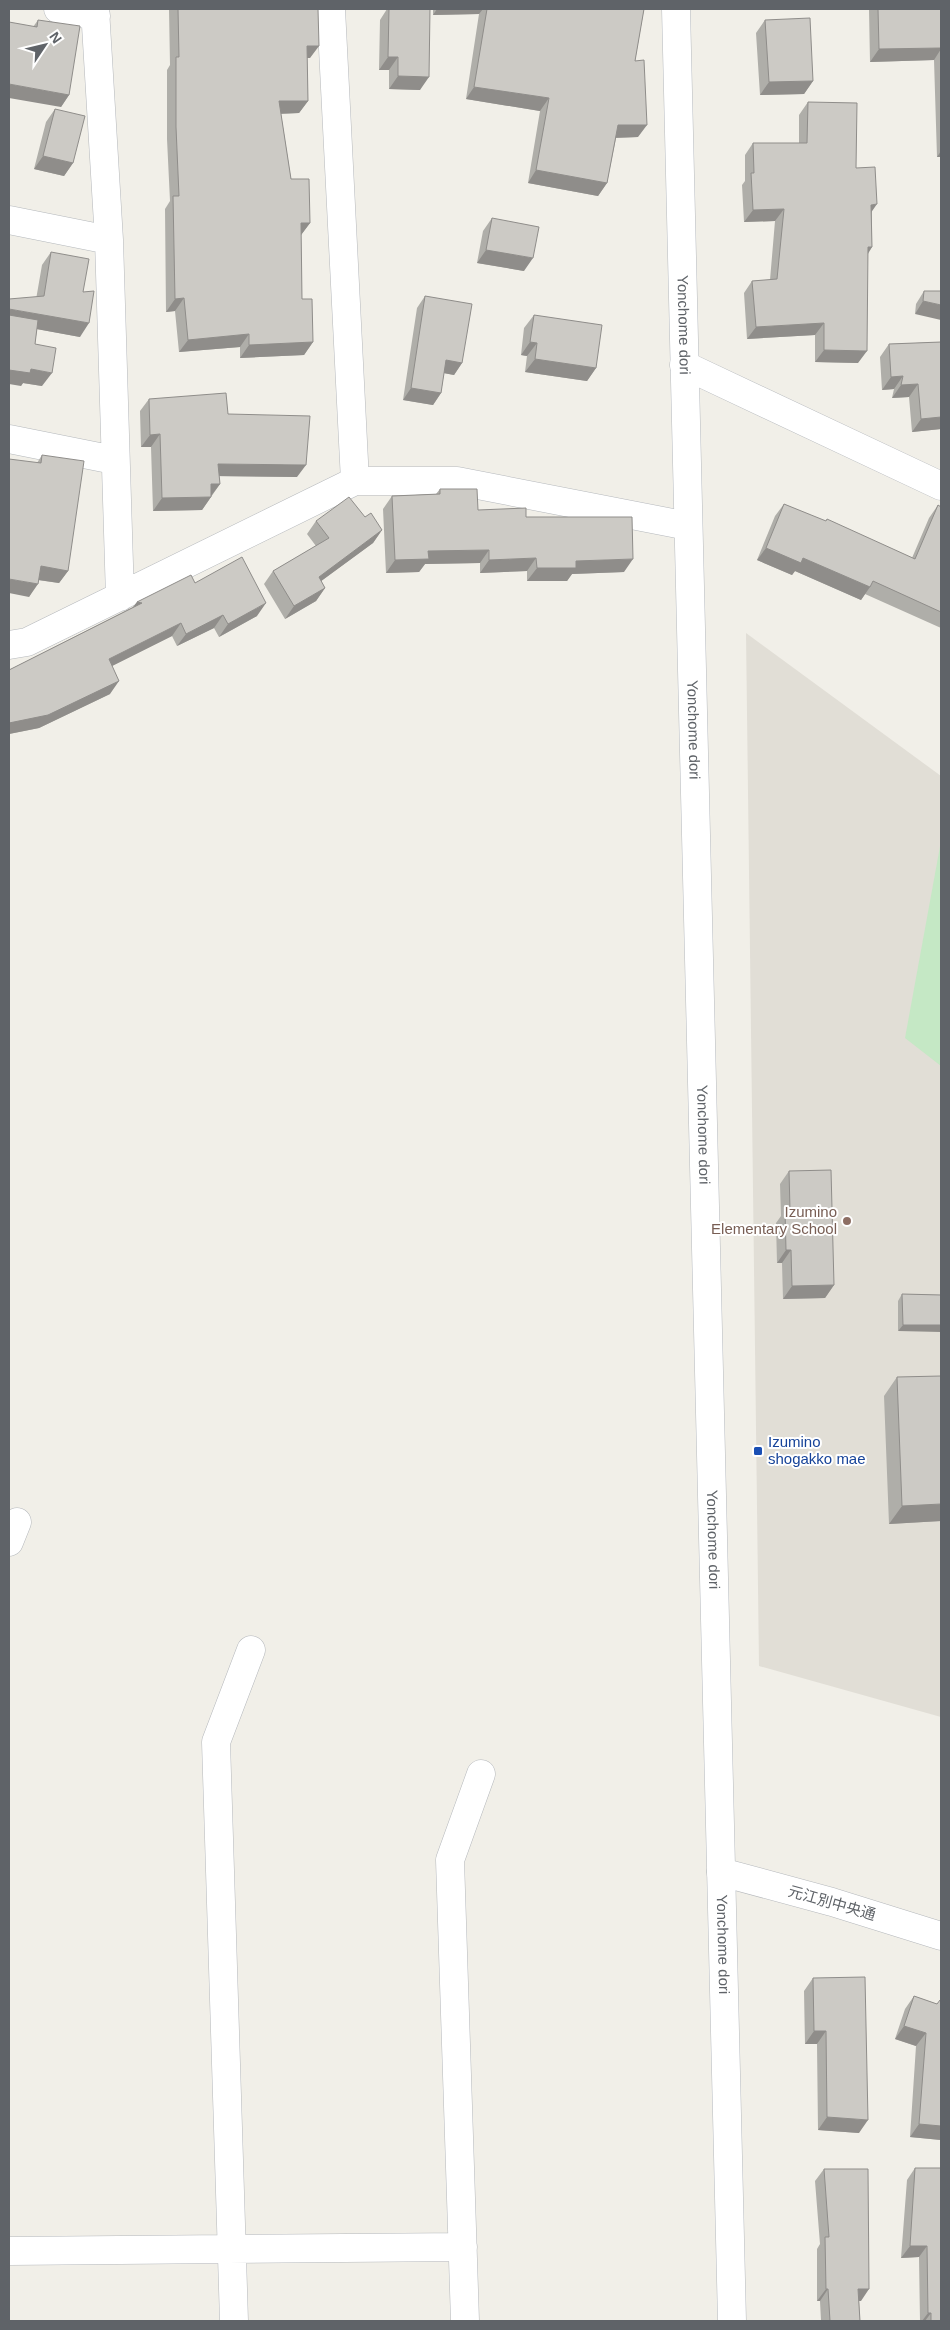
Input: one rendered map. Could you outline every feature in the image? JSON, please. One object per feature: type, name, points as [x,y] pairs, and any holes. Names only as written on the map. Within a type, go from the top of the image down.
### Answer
[{"type":"street","points":[[58,9],[95,12],[109,240],[114,460],[120,597]]},
{"type":"street","points":[[331,9],[355,481]]},
{"type":"street","name":"Yonchome dori","points":[[676,9],[732,2321]]},
{"type":"street","points":[[9,220],[109,240]]},
{"type":"street","points":[[684,365],[941,486]]},
{"type":"street","points":[[9,439],[114,460]]},
{"type":"street","points":[[9,645],[27,642],[355,481],[456,481],[688,526]]},
{"type":"street","points":[[234,2321],[216,1742],[251,1650]]},
{"type":"street","points":[[465,2321],[450,1860],[481,1774]]},
{"type":"street","name":"元江別中央通","points":[[721,1872],[832,1902],[941,1936]]},
{"type":"street","points":[[9,2252],[462,2247]]},
{"type":"shaded area","name":"Izumino Elementary School","points":[[746,633],[941,776],[941,1717],[759,1666]]},
{"type":"green space","points":[[941,841],[941,1066],[905,1038]]},
{"type":"building","points":[[178,9],[318,9],[319,46],[307,46],[308,101],[279,101],[291,179],[309,179],[310,223],[301,223],[302,299],[312,299],[313,342],[249,345],[249,334],[188,340],[184,298],[175,299],[173,196],[179,196],[176,127],[176,57],[179,57]]},
{"type":"building","points":[[389,9],[430,9],[429,77],[398,76],[398,57],[388,57]]},
{"type":"building","points":[[487,9],[644,9],[635,61],[644,60],[647,125],[618,125],[607,183],[536,170],[549,98],[474,87]]},
{"type":"building","points":[[878,9],[941,9],[941,48],[879,49]]},
{"type":"building","points":[[810,18],[813,81],[769,82],[765,20]]},
{"type":"building","points":[[38,20],[80,26],[69,95],[9,84],[9,22],[37,27]]},
{"type":"building","points":[[808,102],[857,103],[856,168],[875,167],[877,204],[871,205],[872,247],[868,247],[867,351],[824,350],[824,323],[756,327],[752,281],[777,279],[784,209],[753,210],[751,173],[754,173],[753,143],[807,143]]},
{"type":"building","points":[[55,109],[85,116],[73,163],[43,156]]},
{"type":"building","points":[[492,218],[539,227],[533,258],[486,250]]},
{"type":"building","points":[[51,252],[89,259],[83,292],[94,291],[89,323],[9,309],[9,299],[44,296]]},
{"type":"building","points":[[924,291],[941,291],[941,305],[923,301]]},
{"type":"building","points":[[425,296],[472,304],[462,363],[446,360],[441,393],[411,388]]},
{"type":"building","points":[[9,315],[38,320],[35,344],[56,348],[52,373],[31,369],[30,373],[9,370]]},
{"type":"building","points":[[534,315],[602,325],[596,368],[535,359],[537,343],[530,342]]},
{"type":"building","points":[[941,342],[941,417],[921,419],[918,384],[901,385],[903,376],[891,377],[889,344]]},
{"type":"building","points":[[226,393],[228,414],[310,416],[306,465],[218,464],[220,484],[211,484],[211,497],[162,498],[160,434],[150,435],[149,399]]},
{"type":"building","points":[[42,455],[84,461],[68,571],[41,566],[38,584],[9,579],[9,459],[41,463]]},
{"type":"building","points":[[440,489],[477,489],[478,510],[526,508],[526,517],[632,517],[633,559],[576,561],[576,568],[537,568],[536,558],[489,560],[489,550],[428,551],[429,559],[395,560],[392,496],[440,494]]},
{"type":"building","points":[[349,497],[365,517],[371,513],[382,530],[319,577],[325,588],[294,606],[273,571],[329,538],[316,521]]},
{"type":"building","points":[[784,504],[826,521],[827,519],[915,559],[938,505],[941,507],[941,612],[873,581],[870,587],[803,558],[801,563],[766,548]]},
{"type":"building","points":[[242,557],[266,603],[228,624],[223,615],[186,634],[181,623],[109,659],[119,681],[48,715],[9,723],[9,670],[142,603],[137,602],[191,575],[195,583]]},
{"type":"building","points":[[831,1170],[834,1285],[792,1286],[791,1250],[786,1250],[785,1210],[790,1210],[789,1171]]},
{"type":"building","points":[[902,1294],[941,1295],[941,1325],[903,1325]]},
{"type":"building","points":[[941,1376],[941,1504],[902,1506],[897,1377]]},
{"type":"building","points":[[865,1977],[868,2120],[827,2117],[826,2031],[814,2031],[813,1978]]},
{"type":"building","points":[[914,1996],[937,2004],[941,2000],[941,2126],[919,2124],[926,2033],[904,2026]]},
{"type":"building","points":[[915,2168],[941,2168],[941,2321],[931,2321],[931,2313],[928,2313],[927,2246],[910,2246]]},
{"type":"building","points":[[824,2169],[868,2169],[869,2289],[858,2289],[860,2321],[830,2321],[828,2289],[826,2289],[825,2237],[829,2237]]},
{"type":"place","name":"Izumino Elementary School","points":[[847,1221]]},
{"type":"place","name":"Izumino shogakko mae","points":[[758,1451]]}]
